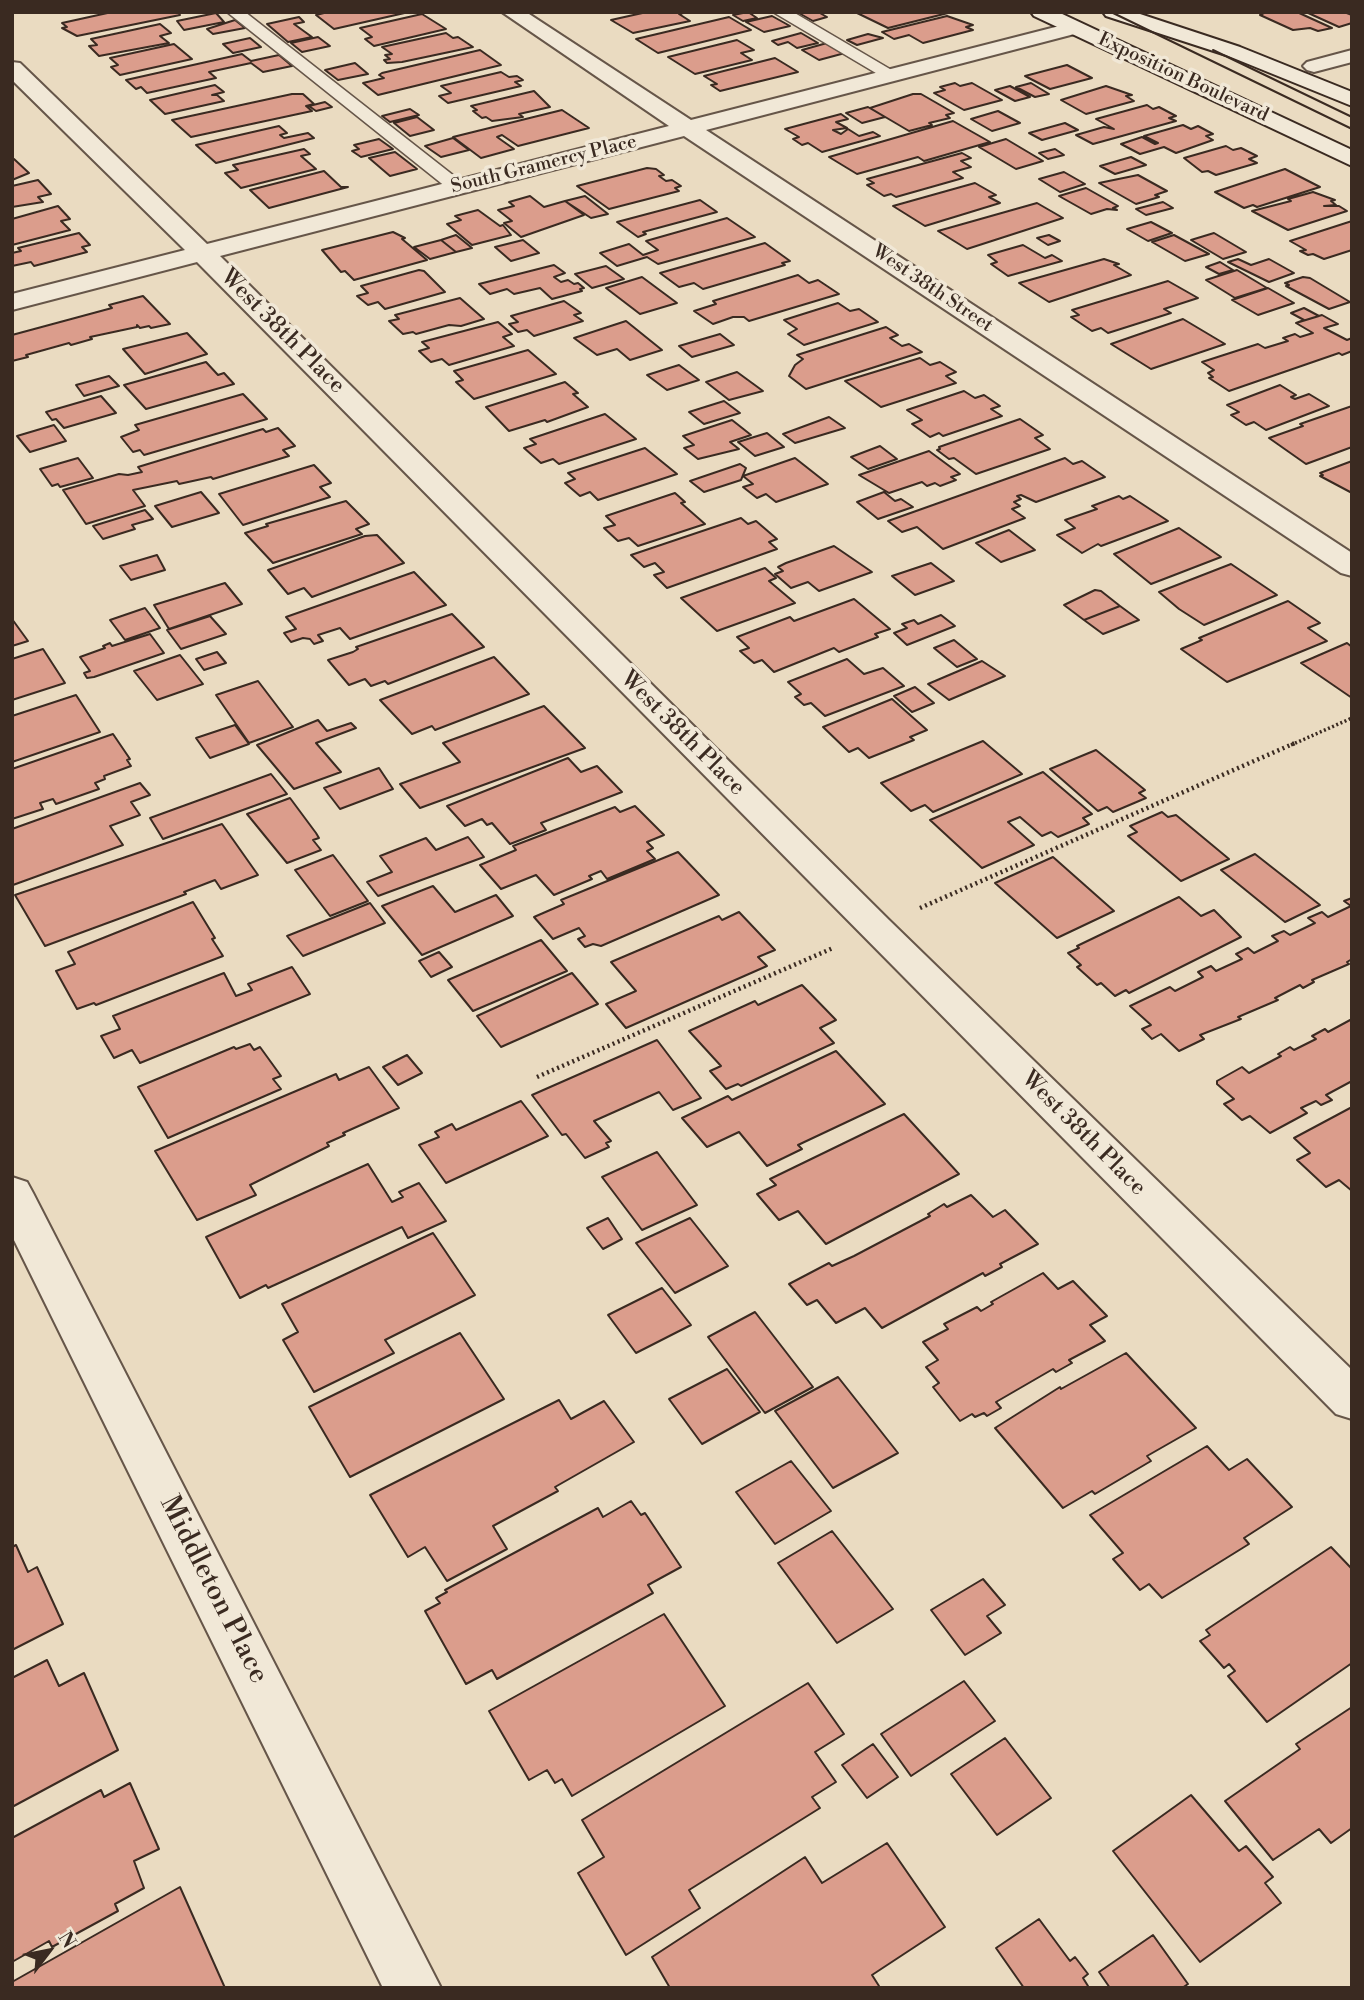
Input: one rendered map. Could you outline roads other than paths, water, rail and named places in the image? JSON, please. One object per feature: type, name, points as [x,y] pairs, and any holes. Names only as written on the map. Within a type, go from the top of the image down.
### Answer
[{"type":"street","name":"West 38th Street","points":[[512,12],[1352,567]]},
{"type":"street","name":"Exposition Boulevard","points":[[1041,12],[1352,159]]},
{"type":"street","name":"Exposition Boulevard","points":[[1113,12],[1233,51],[1352,100]]},
{"type":"street","name":"Exposition Boulevard","points":[[1133,17],[1198,72],[1287,127]]},
{"type":"street","name":"South Gramercy Place","points":[[12,302],[1075,28]]},
{"type":"street","points":[[1252,36],[1352,84]]},
{"type":"street","points":[[1314,66],[1352,56]]},
{"type":"street","name":"West 38th Place","points":[[12,68],[203,253],[876,929],[1352,1399]]},
{"type":"street","name":"Middleton Place","points":[[12,1193],[413,1988]]},
{"type":"lane","points":[[235,12],[457,187]]},
{"type":"lane","points":[[781,12],[892,75]]},
{"type":"tram line","points":[[1111,12],[1352,129]]},
{"type":"tram line","points":[[1213,50],[1352,117]]}]
